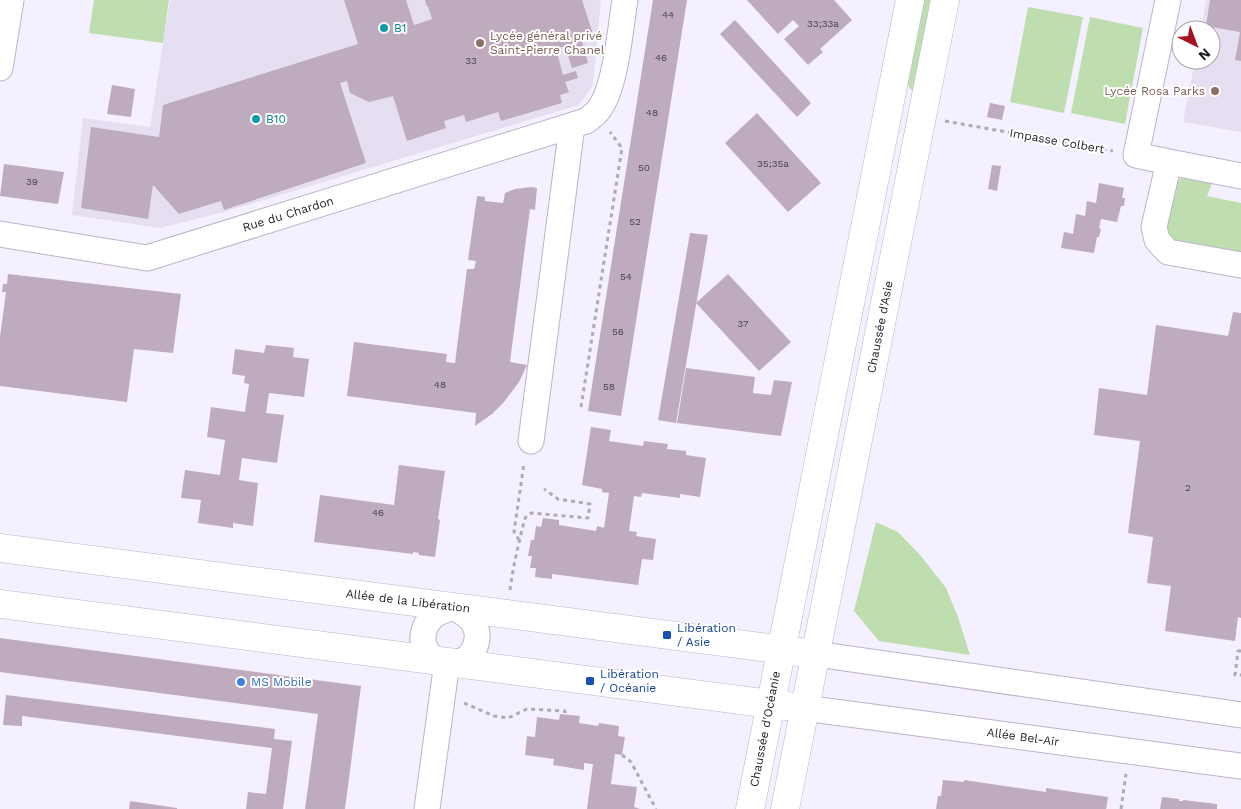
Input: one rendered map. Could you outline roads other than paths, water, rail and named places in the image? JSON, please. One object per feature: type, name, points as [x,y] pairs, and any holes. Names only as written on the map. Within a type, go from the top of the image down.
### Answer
[{"type":"main road","points":[[781,649],[910,0]]},
{"type":"main road","name":"Chaussée d'Asie","points":[[816,654],[945,0]]},
{"type":"main road","name":"Allée de la Libération","points":[[0,548],[816,654]]},
{"type":"main road","points":[[0,604],[804,708]]},
{"type":"main road","name":"Chaussée d'Océanie","points":[[750,809],[781,649]]},
{"type":"main road","points":[[785,809],[816,654]]},
{"type":"street","points":[[0,68],[11,0]]},
{"type":"street","name":"Rue du Chardon","points":[[0,234],[147,258],[586,121],[596,113],[606,97],[611,81],[625,0]]},
{"type":"street","points":[[1168,0],[1136,155],[1241,176]]},
{"type":"street","points":[[531,441],[572,126]]},
{"type":"street","points":[[1169,162],[1154,227],[1157,240],[1168,252],[1241,265]]},
{"type":"street","points":[[455,607],[471,620],[477,633],[477,644],[467,658],[446,662],[425,647],[423,637],[425,626],[435,614],[455,607]]},
{"type":"street","points":[[816,654],[1241,715]]},
{"type":"street","points":[[427,809],[446,662]]},
{"type":"street","name":"Allée Bel-Air","points":[[804,708],[1241,766]]},
{"type":"place","name":"B1","points":[[384,28]]},
{"type":"place","name":"Lycée général privé Saint-Pierre Chanel","points":[[480,43]]},
{"type":"place","name":"Lycée Rosa Parks","points":[[1215,91]]},
{"type":"place","name":"B10","points":[[256,119]]},
{"type":"place","name":"Libération / Asie","points":[[667,635]]},
{"type":"place","name":"Libération / Océanie","points":[[590,681]]},
{"type":"place","name":"MS Mobile","points":[[241,682]]}]
